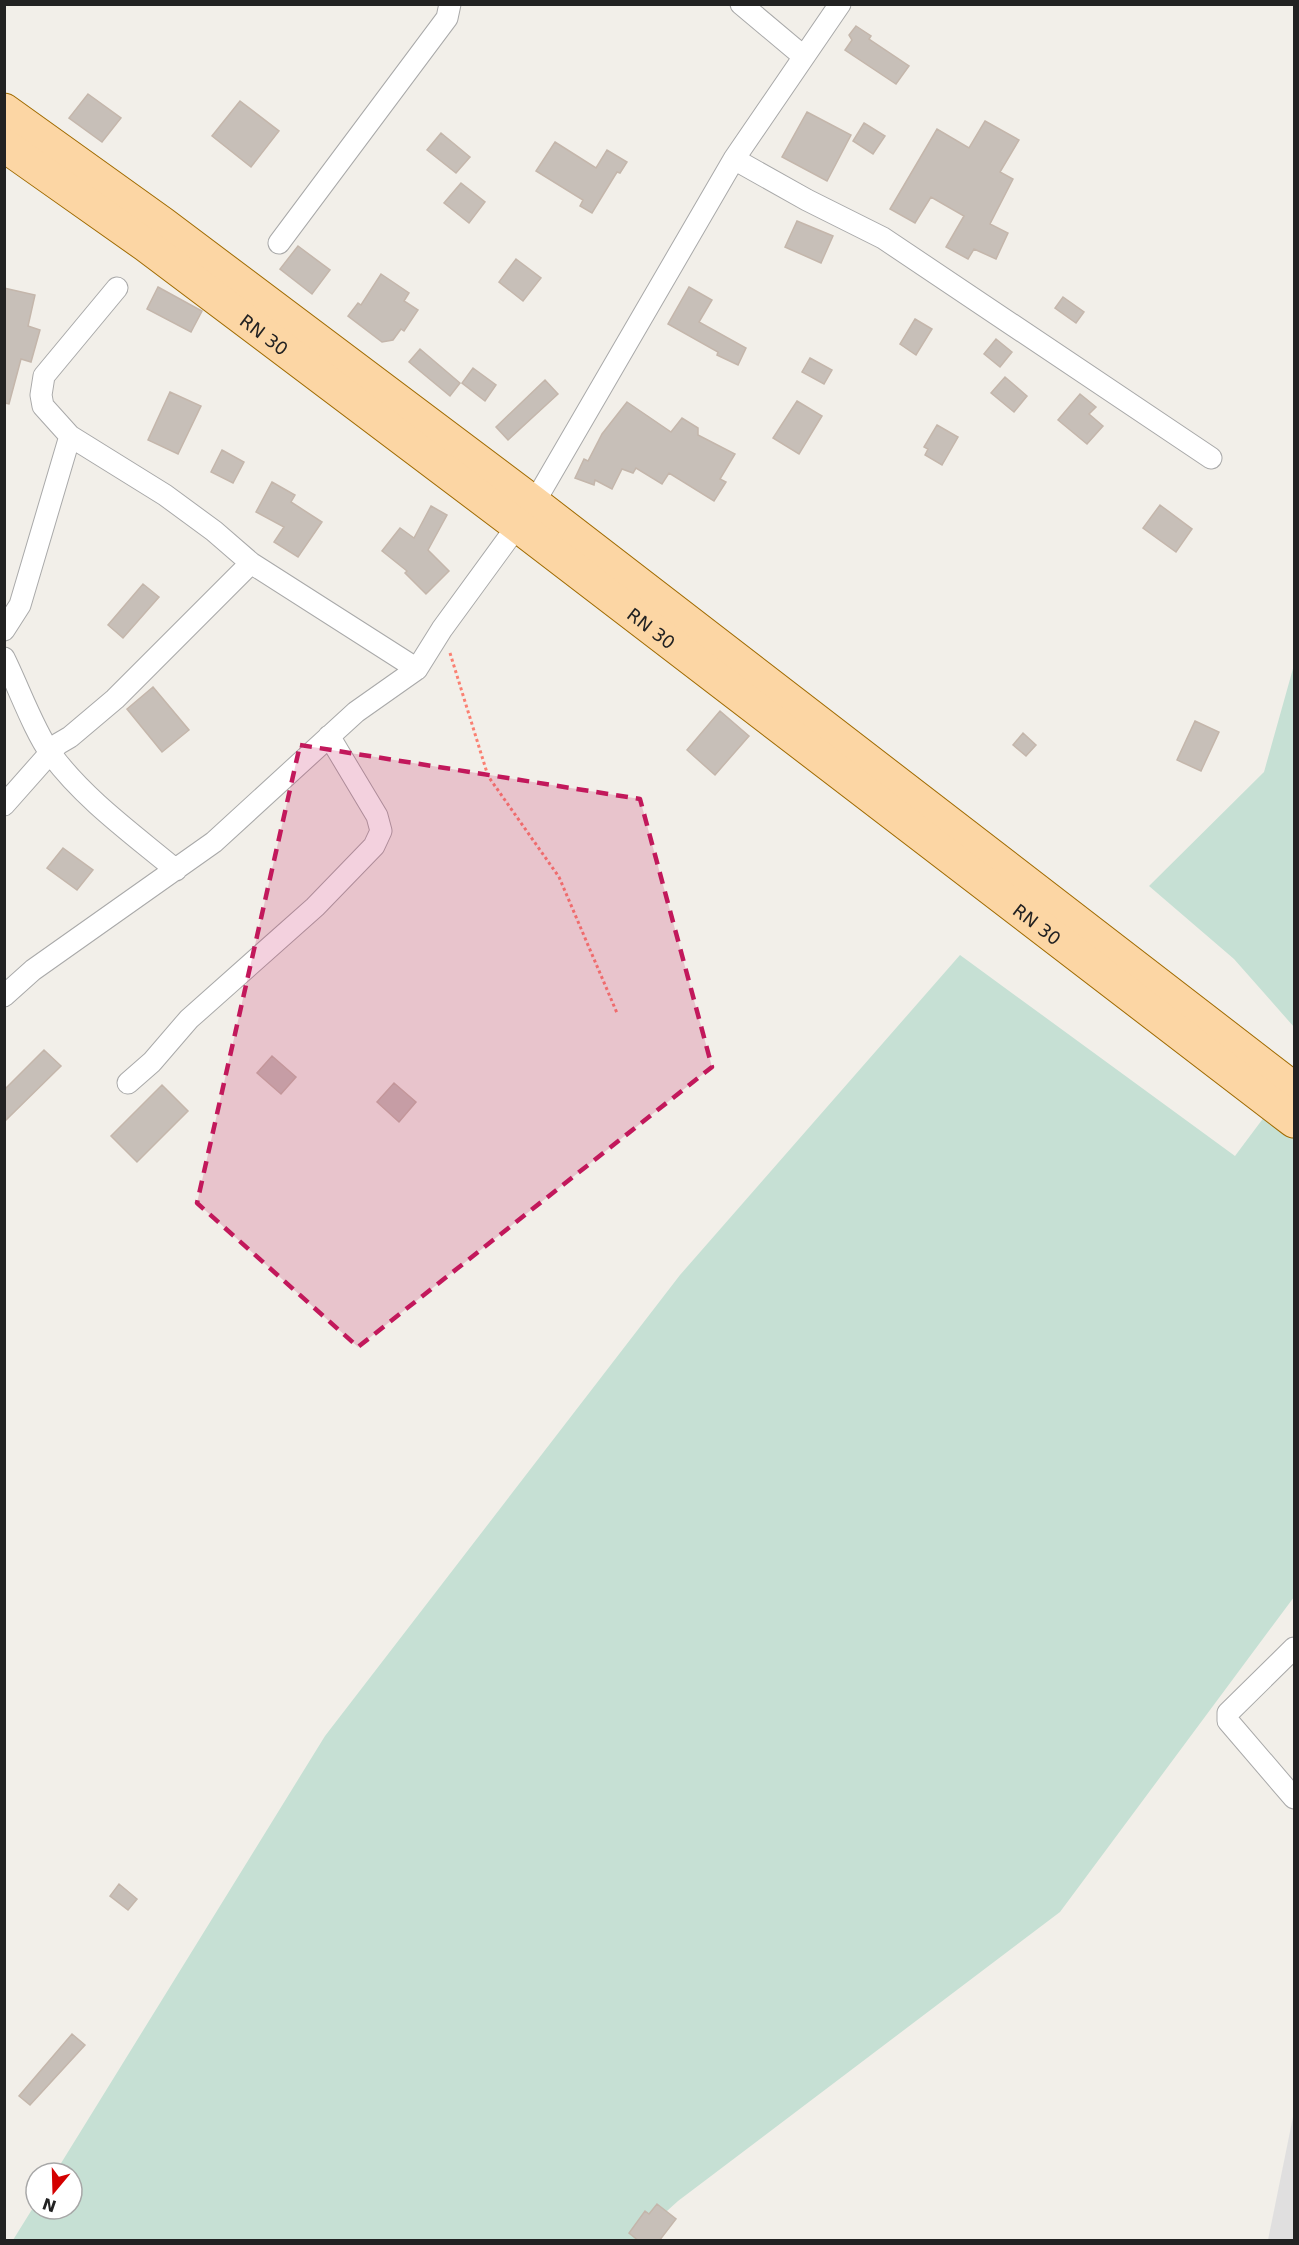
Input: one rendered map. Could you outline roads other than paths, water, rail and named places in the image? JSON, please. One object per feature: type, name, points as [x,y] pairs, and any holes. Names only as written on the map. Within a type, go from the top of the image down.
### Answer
[{"type":"main road","name":"RN 30","points":[[4,110],[163,224],[526,514],[1278,1087],[1294,1121]]},
{"type":"main road","name":"RN 30","points":[[4,145],[526,514]]},
{"type":"street","points":[[279,243],[447,18],[450,4]]},
{"type":"street","points":[[741,4],[803,56]]},
{"type":"street","points":[[4,996],[33,970],[214,842],[356,712],[417,669],[442,629],[526,514],[734,159],[840,4]]},
{"type":"street","points":[[734,159],[883,238],[1211,458]]},
{"type":"street","points":[[117,288],[44,376],[41,395],[43,406],[70,436],[165,495],[214,531],[251,564],[417,669]]},
{"type":"street","points":[[4,630],[20,605],[70,436]]},
{"type":"street","points":[[4,805],[58,744],[70,737],[115,699],[251,564]]},
{"type":"street","points":[[4,658],[50,753],[107,812],[176,870]]},
{"type":"street","points":[[128,1083],[152,1062],[189,1018],[315,907],[374,846],[381,831],[377,816],[329,736]]},
{"type":"street","points":[[1294,1648],[1228,1713],[1228,1721],[1294,1798]]}]
